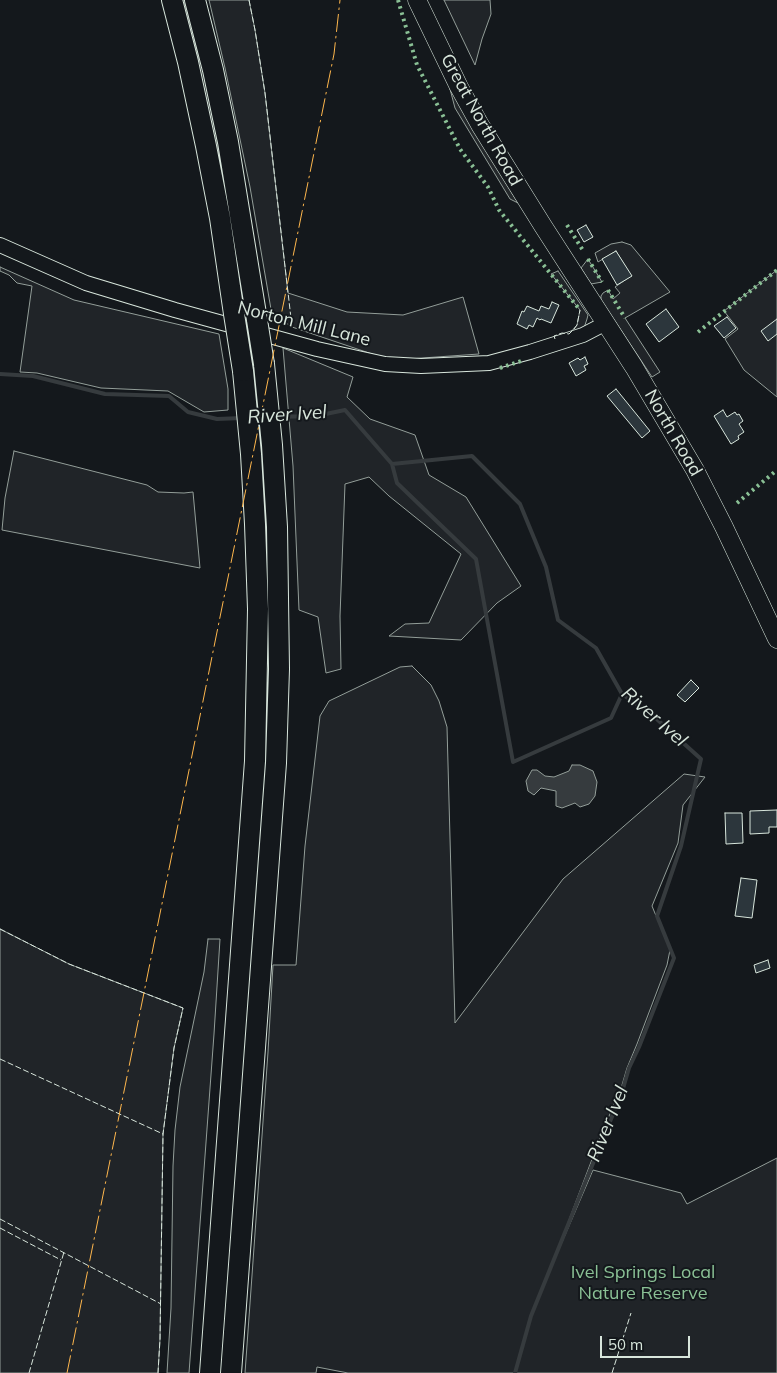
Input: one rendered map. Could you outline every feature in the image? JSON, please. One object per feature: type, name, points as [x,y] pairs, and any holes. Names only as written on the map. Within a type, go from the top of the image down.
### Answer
[{"type":"highway","points":[[172,0],[188,62],[220,218],[243,371],[251,454],[258,618],[255,752],[210,1373]]},
{"type":"highway","points":[[195,0],[213,70],[228,142],[264,364],[272,445],[277,527],[279,669],[276,763],[231,1373]]},
{"type":"main road","name":"Great North Road","points":[[417,0],[459,87],[480,125],[550,237]]},
{"type":"main road","name":"North Road","points":[[550,237],[606,323],[695,470],[777,640]]},
{"type":"street","name":"Norton Mill Lane","points":[[0,245],[86,283],[175,310],[317,349],[385,364],[420,366],[489,362],[530,352],[583,335],[606,323]]},
{"type":"green space","points":[[181,0],[187,0],[220,143],[250,319],[244,319]]},
{"type":"green space","points":[[209,0],[249,0],[265,93],[288,293],[347,312],[403,315],[463,297],[479,354],[408,359],[384,358],[288,324],[273,321],[250,187]]},
{"type":"green space","points":[[444,0],[490,0],[491,14],[475,65]]},
{"type":"green space","points":[[622,242],[631,245],[670,292],[625,318],[660,372],[652,377],[601,300],[603,293],[608,290],[613,299],[620,293],[615,287],[631,276],[616,251],[598,262],[595,253],[611,244]]},
{"type":"green space","points":[[588,259],[602,282],[591,284],[581,268]]},
{"type":"green space","points":[[0,267],[74,300],[219,334],[228,389],[228,410],[204,412],[168,391],[101,388],[37,373],[20,372],[32,286],[17,283],[9,275],[0,271]]},
{"type":"green space","points":[[777,270],[777,397],[744,370],[725,339],[738,329],[724,311]]},
{"type":"green space","points":[[558,271],[588,315],[584,328],[569,334],[577,325],[580,310],[551,274]]},
{"type":"green space","points":[[283,348],[353,377],[347,397],[370,419],[415,435],[429,475],[466,497],[521,586],[497,603],[461,640],[389,636],[405,624],[429,623],[461,554],[389,496],[369,477],[345,484],[340,616],[341,669],[326,673],[318,617],[299,610],[293,466]]},
{"type":"green space","points":[[14,451],[147,485],[158,492],[193,492],[200,568],[2,530],[5,498]]},
{"type":"green space","name":"Ivel Springs Local Nature Reserve","points":[[412,666],[431,685],[439,701],[447,727],[455,1023],[563,879],[684,774],[705,777],[683,805],[678,843],[652,906],[670,950],[667,965],[550,1270],[593,1170],[681,1193],[687,1204],[777,1158],[777,1373],[348,1373],[317,1367],[316,1373],[245,1373],[273,965],[296,965],[305,846],[320,716],[329,701],[400,667]]},
{"type":"green space","points":[[0,929],[69,964],[183,1008],[174,1048],[163,1134],[158,1373],[0,1373]]},
{"type":"green space","points":[[208,939],[220,939],[189,1373],[167,1373],[171,1308],[175,1130],[180,1087],[204,972]]},
{"type":"shaded area","points":[[450,89],[518,203],[510,199],[455,108]]},
{"type":"shaded area","points":[[572,765],[580,765],[593,771],[597,782],[595,796],[589,804],[580,807],[575,803],[562,808],[556,806],[556,791],[541,788],[534,795],[528,791],[526,781],[532,770],[537,770],[545,776],[554,777],[569,771]]},
{"type":"building","points":[[586,225],[593,237],[584,242],[577,230]]},
{"type":"building","points":[[616,251],[632,276],[617,285],[602,259]]},
{"type":"building","points":[[552,302],[559,305],[551,323],[537,318],[533,327],[529,325],[527,329],[517,324],[522,311],[524,312],[527,306],[539,311],[541,306],[549,309]]},
{"type":"building","points":[[666,309],[679,327],[659,342],[646,324]]},
{"type":"building","points":[[727,317],[736,328],[724,338],[714,326]]},
{"type":"building","points":[[777,319],[777,334],[768,341],[761,331]]},
{"type":"building","points":[[585,357],[588,364],[584,366],[586,370],[576,376],[569,363],[578,358],[580,360]]},
{"type":"building","points":[[616,389],[650,431],[642,438],[607,396]]},
{"type":"building","points":[[723,410],[727,417],[735,412],[737,415],[739,414],[743,421],[739,424],[744,432],[738,436],[739,439],[731,444],[714,416]]},
{"type":"building","points":[[691,680],[699,688],[685,702],[677,695]]},
{"type":"building","points":[[777,810],[777,827],[769,827],[769,833],[750,834],[750,811]]},
{"type":"building","points":[[725,813],[742,813],[743,843],[726,844]]},
{"type":"building","points":[[741,878],[757,880],[752,918],[735,916]]},
{"type":"building","points":[[768,960],[770,968],[756,973],[754,965]]},
{"type":"waterway","name":"River Ivel","points":[[0,374],[33,376],[105,394],[169,396],[188,412],[217,419],[242,418]]},
{"type":"waterway","name":"River Ivel","points":[[274,417],[316,416],[345,410],[392,464],[472,456],[520,504],[546,567],[558,620],[596,648],[622,694],[650,713],[701,759],[681,846],[657,916],[674,958],[531,1316],[515,1373]]},
{"type":"waterway","points":[[392,464],[397,483],[476,559],[513,762],[611,718],[622,694]]},
{"type":"hedge","points":[[398,0],[417,65],[460,149],[488,187],[499,210],[580,310]]},
{"type":"hedge","points":[[567,225],[584,252]]},
{"type":"hedge","points":[[588,259],[602,282]]},
{"type":"hedge","points":[[698,332],[777,270]]},
{"type":"hedge","points":[[608,290],[625,318]]},
{"type":"hedge","points":[[500,368],[521,361]]},
{"type":"hedge","points":[[737,503],[777,470]]},
{"type":"fence","points":[[249,0],[265,93],[292,327]]},
{"type":"fence","points":[[555,339],[554,336],[562,333],[569,334],[574,329],[577,325],[580,310]]},
{"type":"fence","points":[[0,929],[69,964],[183,1008],[174,1048],[163,1134],[158,1373]]},
{"type":"fence","points":[[0,1059],[163,1134]]},
{"type":"fence","points":[[0,1219],[161,1304]]},
{"type":"fence","points":[[0,1228],[61,1260]]},
{"type":"fence","points":[[29,1373],[64,1252]]},
{"type":"fence","points":[[612,1373],[631,1313]]},
{"type":"power","points":[[67,1373],[334,54],[340,0]]}]
